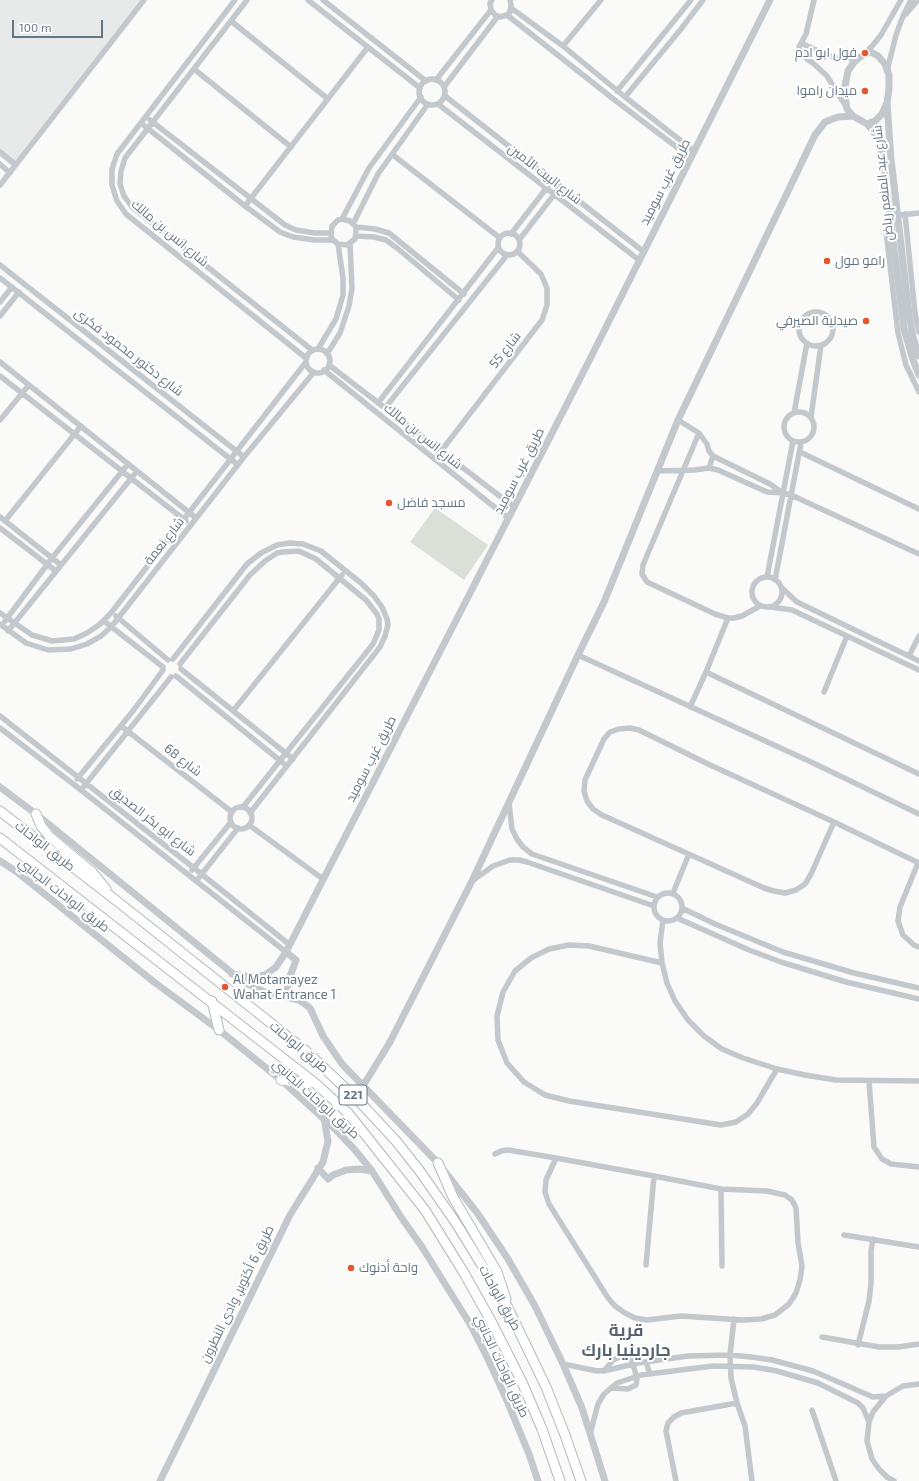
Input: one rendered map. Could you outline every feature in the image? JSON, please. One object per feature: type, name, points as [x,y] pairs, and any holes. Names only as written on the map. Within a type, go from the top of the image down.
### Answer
[{"type":"highway","name":"طريق الواحات","points":[[0,811],[289,1037],[322,1065],[358,1100],[396,1141],[429,1184],[456,1223],[507,1306],[546,1386],[581,1481]]},
{"type":"highway","points":[[36,814],[41,826],[50,837],[96,876],[108,894]]},
{"type":"highway","name":"طريق الواحات","points":[[0,838],[315,1083],[348,1113],[364,1131],[414,1195],[449,1248],[491,1321],[522,1382],[542,1429],[560,1481]]},
{"type":"highway","points":[[212,1002],[219,1030]]},
{"type":"highway","points":[[281,1080],[315,1083]]},
{"type":"highway","points":[[438,1163],[456,1202],[497,1272],[504,1289],[507,1306]]},
{"type":"street","points":[[0,185],[144,0]]},
{"type":"street","name":"شارع انس بن مالك","points":[[235,0],[117,154],[112,169],[112,185],[117,201],[126,214],[306,360]]},
{"type":"street","name":"شارع انس بن مالك","points":[[247,0],[125,158],[121,171],[120,184],[124,196],[132,207],[312,350]]},
{"type":"street","points":[[308,0],[420,88],[421,98],[369,168],[342,219]]},
{"type":"street","points":[[323,0],[426,81]]},
{"type":"street","points":[[563,46],[601,0]]},
{"type":"street","points":[[616,101],[691,0]]},
{"type":"street","points":[[621,94],[681,29],[703,0]]},
{"type":"street","name":"طريق غرب سوميد","points":[[232,974],[252,977],[265,975],[276,967],[286,952],[644,252],[770,0]]},
{"type":"street","points":[[801,43],[818,52],[833,57],[860,57],[871,52],[878,56],[885,64],[889,89],[887,103],[882,114],[875,121],[867,124],[853,116],[847,109],[827,76],[801,54],[799,47],[801,43],[806,34],[814,0]]},
{"type":"street","points":[[894,12],[896,0]]},
{"type":"street","points":[[847,109],[844,91],[848,71],[881,35],[901,0]]},
{"type":"street","points":[[887,71],[903,16],[911,0]]},
{"type":"street","points":[[903,16],[918,0]]},
{"type":"street","points":[[507,15],[511,2],[621,94],[694,151]]},
{"type":"street","points":[[436,80],[490,3]]},
{"type":"street","points":[[490,3],[495,15],[498,16]]},
{"type":"street","points":[[421,98],[428,104],[438,104],[444,96],[444,87],[498,16],[507,15],[691,158]]},
{"type":"street","points":[[231,21],[328,99]]},
{"type":"street","points":[[674,23],[681,29]]},
{"type":"street","points":[[245,206],[368,47]]},
{"type":"street","points":[[194,69],[291,147]]},
{"type":"street","points":[[420,88],[426,81],[431,79],[441,83],[444,87]]},
{"type":"street","name":"شارع البيت الأمين","points":[[444,96],[644,252]]},
{"type":"street","name":"شارع عبد المنعم رياض","points":[[887,103],[890,147],[902,215],[913,337],[919,356]]},
{"type":"street","points":[[356,236],[354,225],[378,174],[428,104]]},
{"type":"street","name":"شارع البيت الأمين","points":[[438,104],[639,260]]},
{"type":"street","points":[[362,1086],[390,1042],[472,881],[611,587],[678,420],[820,127],[832,118],[853,116]]},
{"type":"street","points":[[146,117],[285,225],[315,233],[331,233]]},
{"type":"street","points":[[141,123],[280,232],[293,237],[336,242],[344,245],[350,243],[356,236]]},
{"type":"street","name":"شارع عبد المنعم رياض","points":[[867,124],[878,139],[882,152],[890,219],[892,255],[904,330],[919,375]]},
{"type":"street","points":[[0,152],[16,165]]},
{"type":"street","points":[[393,155],[500,238]]},
{"type":"street","points":[[6,157],[0,165],[10,173]]},
{"type":"street","points":[[511,234],[552,180]]},
{"type":"street","points":[[518,240],[560,187]]},
{"type":"street","points":[[890,219],[902,215],[919,213]]},
{"type":"street","points":[[318,349],[336,320],[343,295],[344,278],[336,242],[331,233],[332,226],[338,220],[342,219],[350,221],[354,225],[390,233],[467,303]]},
{"type":"street","points":[[376,412],[381,405],[462,297],[498,248],[500,238],[505,234],[516,236],[519,246],[517,251],[506,255],[381,405]]},
{"type":"street","points":[[356,236],[374,237],[386,240],[462,297]]},
{"type":"street","points":[[328,354],[318,349],[312,350],[306,360],[308,367],[314,372],[319,372],[324,370],[329,365],[328,354],[340,333],[350,306],[352,288],[350,243]]},
{"type":"street","points":[[498,248],[506,255]]},
{"type":"street","name":"شارع 55","points":[[435,459],[542,320],[548,305],[547,288],[541,274],[517,251]]},
{"type":"street","points":[[892,255],[894,305],[900,346],[906,364],[919,392]]},
{"type":"street","points":[[196,270],[201,263]]},
{"type":"street","name":"شارع دكتور محمود فكرى","points":[[0,265],[244,457]]},
{"type":"street","name":"شارع دكتور محمود فكرى","points":[[0,278],[238,465]]},
{"type":"street","points":[[0,302],[12,287]]},
{"type":"street","points":[[0,316],[19,292]]},
{"type":"street","points":[[817,312],[822,313],[830,319],[834,329],[830,339],[821,345],[816,346],[806,343],[800,334],[800,324],[806,315],[817,312]]},
{"type":"street","points":[[912,314],[919,332]]},
{"type":"street","points":[[82,342],[88,333]]},
{"type":"street","points":[[794,413],[806,343]]},
{"type":"street","points":[[810,417],[821,345]]},
{"type":"street","name":"شارع نعمة","points":[[0,613],[25,632],[38,638],[59,641],[80,636],[93,630],[104,621],[184,520],[306,360]]},
{"type":"street","points":[[0,362],[196,518]]},
{"type":"street","name":"شارع انس بن مالك","points":[[329,365],[440,452],[514,507]]},
{"type":"street","name":"شارع انس بن مالك","points":[[324,370],[508,518]]},
{"type":"street","name":"شارع نعمة","points":[[1,625],[20,639],[33,646],[48,650],[63,650],[87,644],[101,636],[112,626],[244,457],[314,372]]},
{"type":"street","points":[[0,376],[190,525]]},
{"type":"street","points":[[0,420],[29,385]]},
{"type":"street","points":[[803,412],[810,417],[814,426],[813,435],[801,443],[788,438],[784,429],[786,419],[794,413],[803,412]]},
{"type":"street","points":[[678,420],[699,433],[713,456],[770,484],[783,493]]},
{"type":"street","points":[[60,565],[2,519],[81,426]]},
{"type":"street","points":[[699,433],[643,565],[642,574],[647,582],[715,614],[728,618],[742,616],[760,606],[792,610],[919,670]]},
{"type":"street","points":[[767,577],[793,441]]},
{"type":"street","points":[[775,580],[801,443]]},
{"type":"street","points":[[800,452],[919,509]]},
{"type":"street","points":[[709,468],[713,456]]},
{"type":"street","points":[[1,625],[52,558],[128,464]]},
{"type":"street","points":[[657,471],[683,471],[709,468],[718,470],[767,492],[791,495],[919,554]]},
{"type":"street","points":[[8,631],[137,471]]},
{"type":"street","points":[[0,528],[56,571]]},
{"type":"street","points":[[73,784],[121,726],[163,668],[165,662],[171,659],[243,568],[251,560],[266,550],[284,543],[303,544],[321,551],[372,594],[382,607],[388,625],[383,642],[250,813]]},
{"type":"street","points":[[82,790],[173,676],[179,673],[181,667],[250,575],[260,565],[277,553],[288,551],[305,553],[316,559],[366,600],[377,614],[379,619],[379,630],[373,644],[243,807],[236,808],[232,812],[230,817],[231,822],[238,828],[244,828],[252,819],[250,813],[243,807]]},
{"type":"street","points":[[233,711],[345,571]]},
{"type":"street","points":[[760,606],[752,597],[752,588],[756,581],[763,577],[767,577],[775,580],[797,602],[919,661]]},
{"type":"street","points":[[771,607],[776,605],[780,600],[782,588]]},
{"type":"street","points":[[366,600],[372,594]]},
{"type":"street","points":[[111,613],[171,659],[178,661],[181,667],[293,759]]},
{"type":"street","points":[[690,707],[728,618]]},
{"type":"street","points":[[104,621],[163,668],[167,675],[173,676],[287,766]]},
{"type":"street","points":[[824,692],[847,636]]},
{"type":"street","points":[[909,656],[919,636]]},
{"type":"street","points":[[578,655],[919,814]]},
{"type":"street","points":[[363,656],[369,661]]},
{"type":"street","points":[[706,672],[919,774]]},
{"type":"street","name":"شارع ابو بكر الصديق","points":[[0,716],[290,944]]},
{"type":"street","name":"شارع 68","points":[[121,726],[232,812]]},
{"type":"street","name":"شارع ابو بكر الصديق","points":[[0,728],[197,880],[286,952]]},
{"type":"street","points":[[834,822],[805,884],[796,890],[785,893],[764,888],[602,815],[593,809],[587,801],[584,791],[585,780],[604,739],[610,732],[619,728],[639,730],[708,764],[834,822],[918,863],[900,907],[898,921],[903,935],[914,945],[919,947]]},
{"type":"street","points":[[0,787],[36,814],[232,974],[257,990],[274,996],[300,1000],[310,1008],[323,1036],[346,1068],[438,1163],[478,1214],[508,1259],[535,1306],[563,1364],[582,1408],[605,1481]]},
{"type":"street","points":[[509,802],[512,829],[523,847],[532,854],[658,897]]},
{"type":"street","points":[[189,874],[231,822]]},
{"type":"street","points":[[249,824],[323,879]]},
{"type":"street","points":[[197,880],[238,828]]},
{"type":"street","points":[[672,893],[689,854]]},
{"type":"street","points":[[472,881],[493,866],[510,860],[519,860],[654,906]]},
{"type":"street","name":"طريق الواحات الجانبي","points":[[0,861],[23,877],[154,982],[219,1030],[281,1080],[324,1118],[346,1140],[372,1171],[479,1340],[514,1418],[538,1481]]},
{"type":"street","points":[[666,893],[672,893],[680,899],[682,908],[677,918],[670,921],[663,920],[657,916],[654,906],[658,897],[666,893]]},
{"type":"street","points":[[682,908],[722,927],[783,952],[854,973],[919,988]]},
{"type":"street","points":[[677,918],[749,950],[781,962],[846,982],[886,990],[919,999]]},
{"type":"street","points":[[663,920],[660,943],[662,963],[667,983],[675,1001],[688,1020],[704,1036],[722,1048],[743,1058],[777,1069],[805,1075],[836,1080],[919,1081]]},
{"type":"street","points":[[662,963],[589,946],[569,945],[549,949],[531,958],[515,971],[503,992],[497,1016],[498,1040],[508,1063],[524,1082],[545,1095],[577,1102],[722,1125],[736,1122],[748,1114],[757,1103],[777,1069]]},
{"type":"street","points":[[286,952],[296,960],[288,982],[287,997]]},
{"type":"street","points":[[869,1081],[874,1147],[882,1159],[891,1164],[919,1167]]},
{"type":"street","name":"طريق 6 أكتوبر, وادى النطرون","points":[[160,1481],[290,1215],[323,1162],[327,1148],[327,1133],[324,1118]]},
{"type":"street","points":[[495,1154],[508,1150],[556,1158],[722,1189],[777,1192],[785,1195],[792,1200],[796,1208],[798,1243],[802,1266],[796,1292],[789,1304],[775,1314],[761,1319],[681,1316],[647,1320],[635,1318],[625,1313],[615,1306],[608,1298],[549,1204],[545,1192],[546,1180],[556,1158]]},
{"type":"street","points":[[318,1168],[328,1179],[334,1174],[346,1170],[359,1169],[372,1171]]},
{"type":"street","points":[[646,1264],[654,1176]]},
{"type":"street","points":[[722,1189],[722,1266]]},
{"type":"street","points":[[844,1235],[919,1246]]},
{"type":"street","points":[[858,1345],[871,1283],[871,1251],[873,1239]]},
{"type":"street","points":[[734,1319],[730,1366],[732,1384],[748,1438],[752,1481]]},
{"type":"street","points":[[822,1337],[858,1345],[879,1347],[898,1347],[919,1344]]},
{"type":"street","points":[[563,1364],[591,1371],[604,1371],[633,1364],[688,1356],[730,1355],[758,1358],[793,1365],[813,1371],[865,1395],[873,1397],[886,1396]]},
{"type":"street","points":[[604,1371],[613,1360],[622,1356],[629,1357],[633,1364],[637,1376],[637,1383],[632,1388],[619,1390],[611,1388]]},
{"type":"street","points":[[646,1362],[650,1374]]},
{"type":"street","points":[[590,1434],[598,1404],[604,1394],[611,1388],[622,1381],[637,1376],[692,1367],[754,1367],[777,1371],[818,1383],[858,1402],[863,1408],[869,1422]]},
{"type":"street","points":[[894,1481],[878,1469],[872,1459],[867,1441],[869,1422],[873,1412],[886,1396],[903,1386],[919,1384]]},
{"type":"street","points":[[676,1481],[666,1431],[668,1423],[674,1416],[681,1413],[737,1403]]},
{"type":"street","points":[[812,1410],[836,1481]]},
{"type":"shaded area","points":[[0,0],[141,0],[11,166],[0,157]]},
{"type":"shaded area","points":[[435,508],[488,545],[464,580],[410,542]]},
{"type":"place","name":"فول ابو ادم","points":[[865,53]]},
{"type":"place","name":"ميدان راموا","points":[[865,91]]},
{"type":"place","name":"رامو مول","points":[[827,261]]},
{"type":"place","name":"صيدلية الصيرفي","points":[[866,321]]},
{"type":"place","name":"مسجد فاضل","points":[[389,503]]},
{"type":"place","name":"Al Motamayez Wahat Entrance 1","points":[[225,987]]},
{"type":"place","name":"واحة أدنوك","points":[[351,1268]]},
{"type":"district","name":"قرية جاردينيا بارك","points":[[626,1340]]}]
